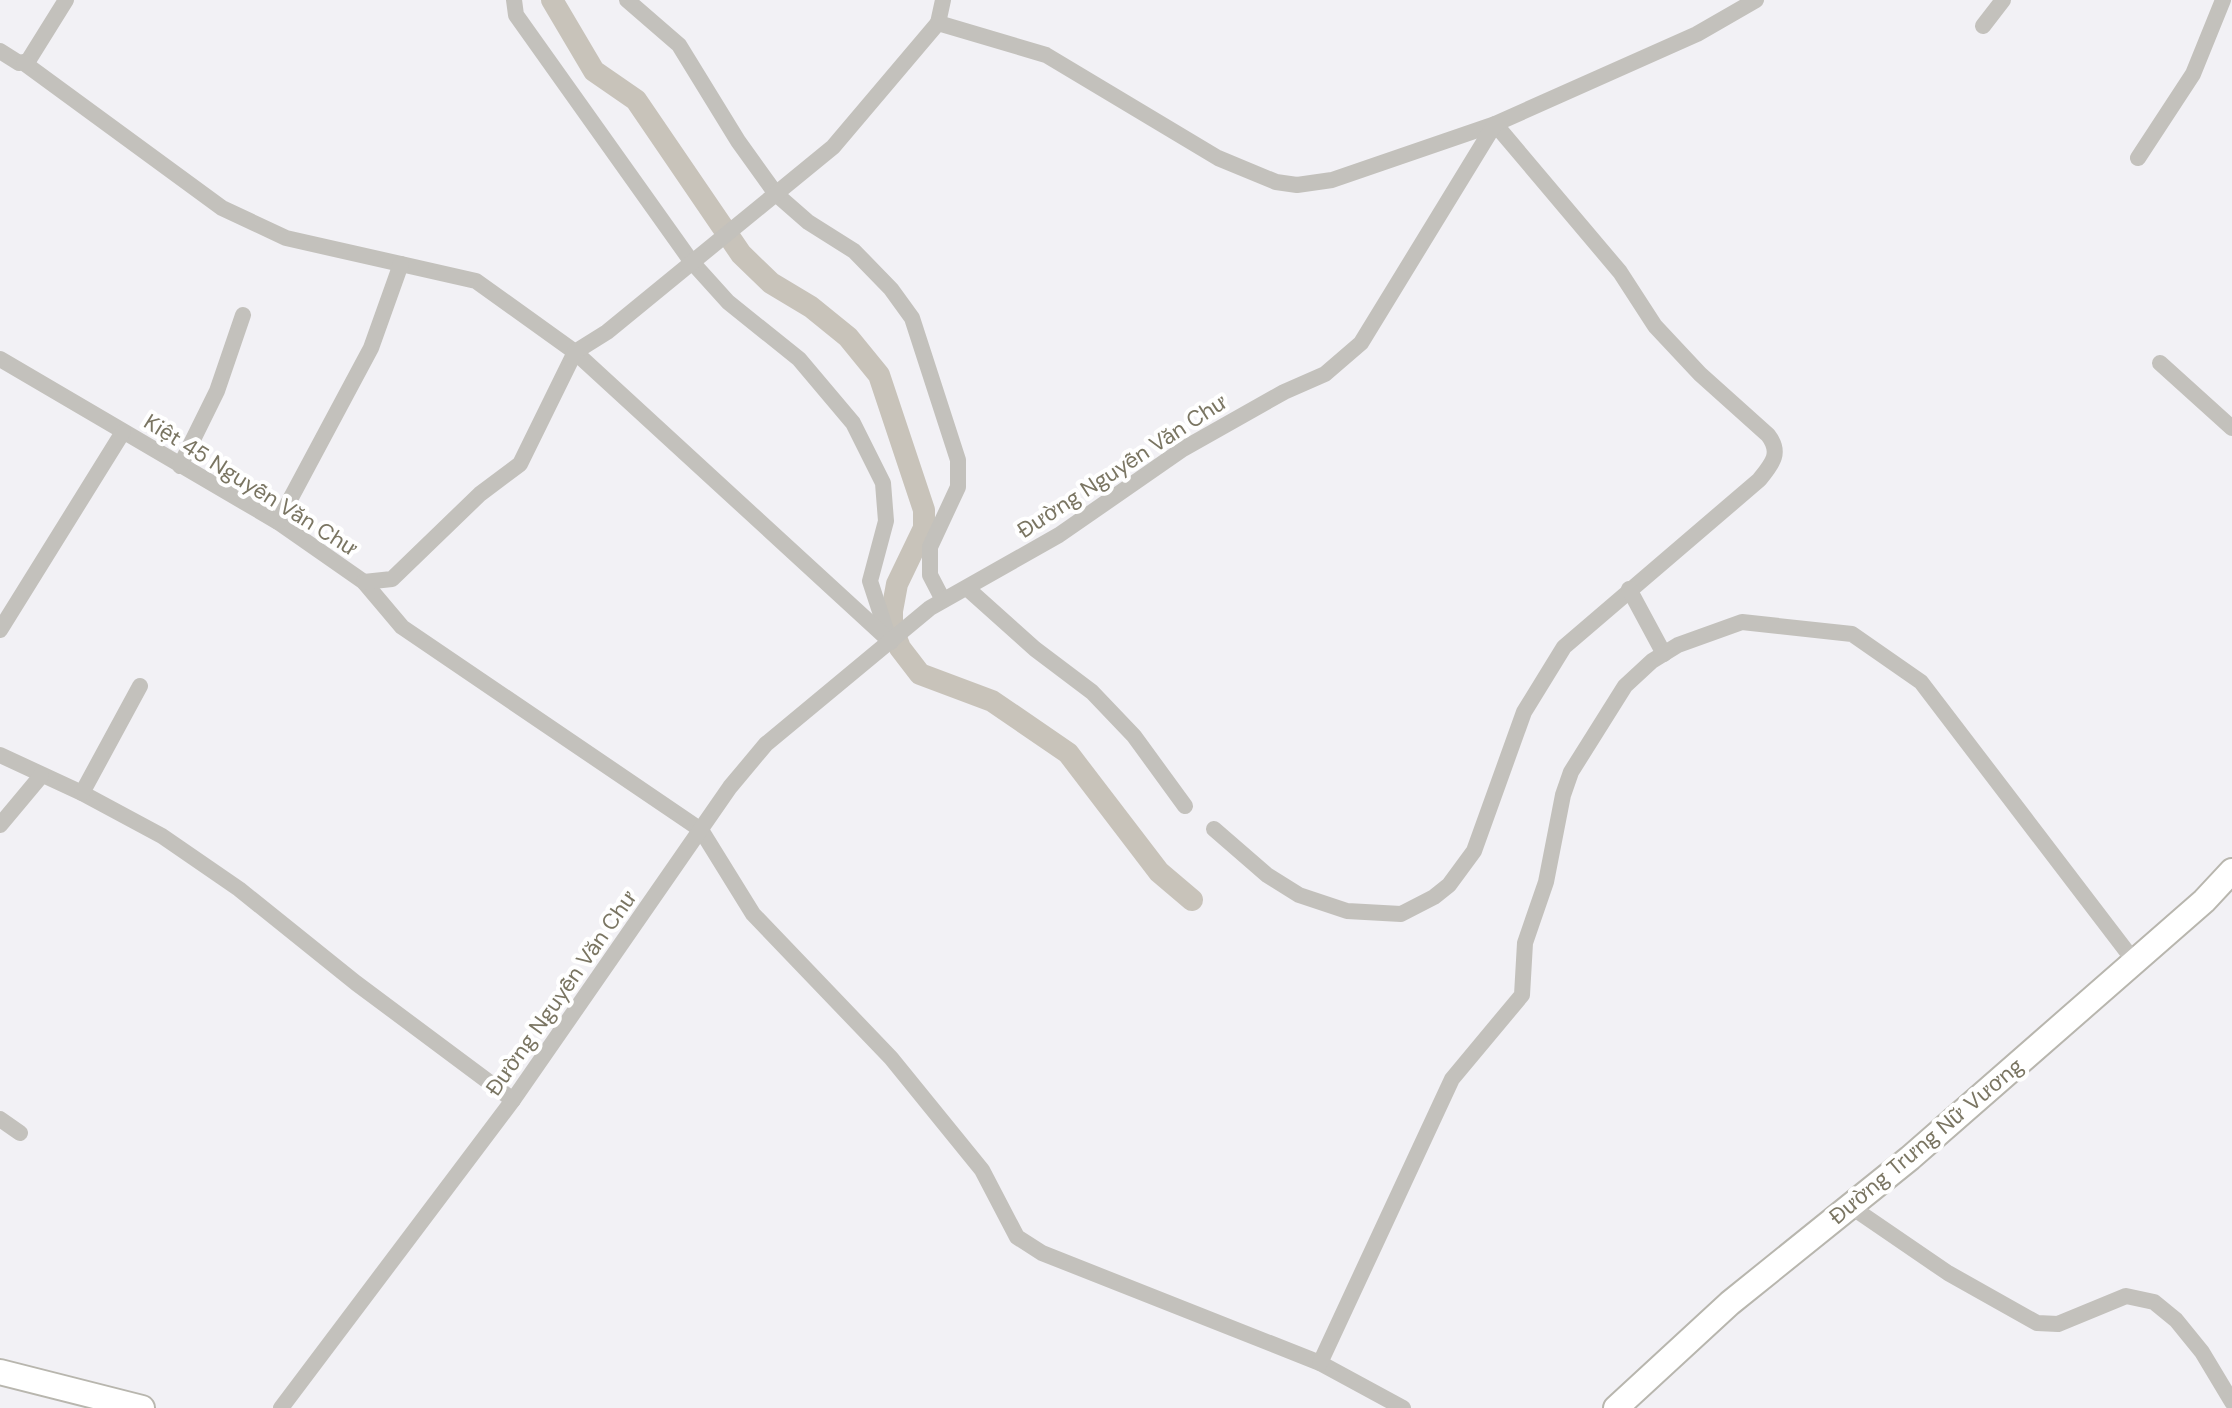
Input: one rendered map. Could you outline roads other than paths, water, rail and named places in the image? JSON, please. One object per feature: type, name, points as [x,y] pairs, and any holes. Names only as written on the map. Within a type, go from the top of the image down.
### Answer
[{"type":"street","points":[[24,63],[32,58],[66,0]]},
{"type":"street","points":[[514,0],[516,15],[692,260],[728,302],[799,359],[853,423],[883,483],[886,521],[870,581],[897,635]]},
{"type":"street","points":[[627,0],[679,45],[738,141],[776,194],[808,222],[864,261],[902,302],[919,334],[955,443],[960,473],[953,501],[930,547],[930,575],[936,604]]},
{"type":"street","points":[[364,582],[392,579],[480,494],[520,464],[575,352],[607,332],[833,147],[938,23],[943,0]]},
{"type":"street","points":[[938,23],[1046,55],[1218,158],[1276,182],[1297,185],[1332,180],[1495,124],[1697,34],[1756,0]]},
{"type":"street","points":[[1983,26],[2003,0]]},
{"type":"street","points":[[2138,158],[2193,74],[2223,0]]},
{"type":"street","points":[[0,51],[24,63],[222,208],[286,238],[476,281],[575,352],[897,635]]},
{"type":"street","points":[[1214,829],[1267,875],[1299,895],[1347,911],[1381,915],[1401,914],[1420,906],[1449,885],[1474,851],[1524,712],[1564,647],[1759,480],[1776,455],[1776,445],[1655,326],[1620,272],[1495,124]]},
{"type":"street","name":"Đường Nguyễn Văn Chư","points":[[281,1408],[513,1100],[730,787],[766,744],[936,604],[968,589],[1059,535],[1183,449],[1284,392],[1325,374],[1361,343],[1495,124]]},
{"type":"street","points":[[278,522],[371,348],[401,264]]},
{"type":"street","points":[[180,466],[217,391],[243,315]]},
{"type":"street","name":"Kiệt 45 Nguyễn Văn Chư","points":[[0,359],[278,522],[364,582],[402,627],[701,830]]},
{"type":"street","points":[[2160,363],[2232,428]]},
{"type":"street","points":[[0,630],[123,432]]},
{"type":"street","points":[[968,589],[1035,649],[1074,676],[1103,703],[1134,736],[1185,806]]},
{"type":"street","points":[[1629,589],[1661,647]]},
{"type":"street","points":[[1320,1363],[1452,1079],[1522,995],[1525,943],[1546,882],[1563,795],[1571,772],[1615,698],[1661,647],[1742,622],[1852,634],[1921,682],[2134,961]]},
{"type":"street","points":[[82,793],[140,686]]},
{"type":"street","points":[[0,755],[82,793],[162,836],[205,865],[513,1100]]},
{"type":"street","points":[[0,825],[41,776]]},
{"type":"street","points":[[701,830],[753,914],[891,1058],[982,1170],[1017,1237],[1042,1253],[1320,1363],[1403,1408]]},
{"type":"street","name":"Đường Trưng Nữ Vương","points":[[1616,1408],[1730,1303],[1850,1206],[2230,875]]},
{"type":"street","points":[[0,1119],[20,1133]]},
{"type":"street","points":[[1850,1206],[1948,1273],[2037,1323],[2058,1324],[2126,1296],[2154,1302],[2176,1320],[2202,1352],[2232,1402]]},
{"type":"street","points":[[0,1372],[142,1408]]},
{"type":"waterway","points":[[552,0],[594,71],[636,100],[741,254],[771,283],[811,307],[848,337],[879,375],[924,510],[924,528],[897,584],[892,611],[892,627],[900,648],[920,674],[992,701],[1068,753],[1159,872],[1192,900]]}]
